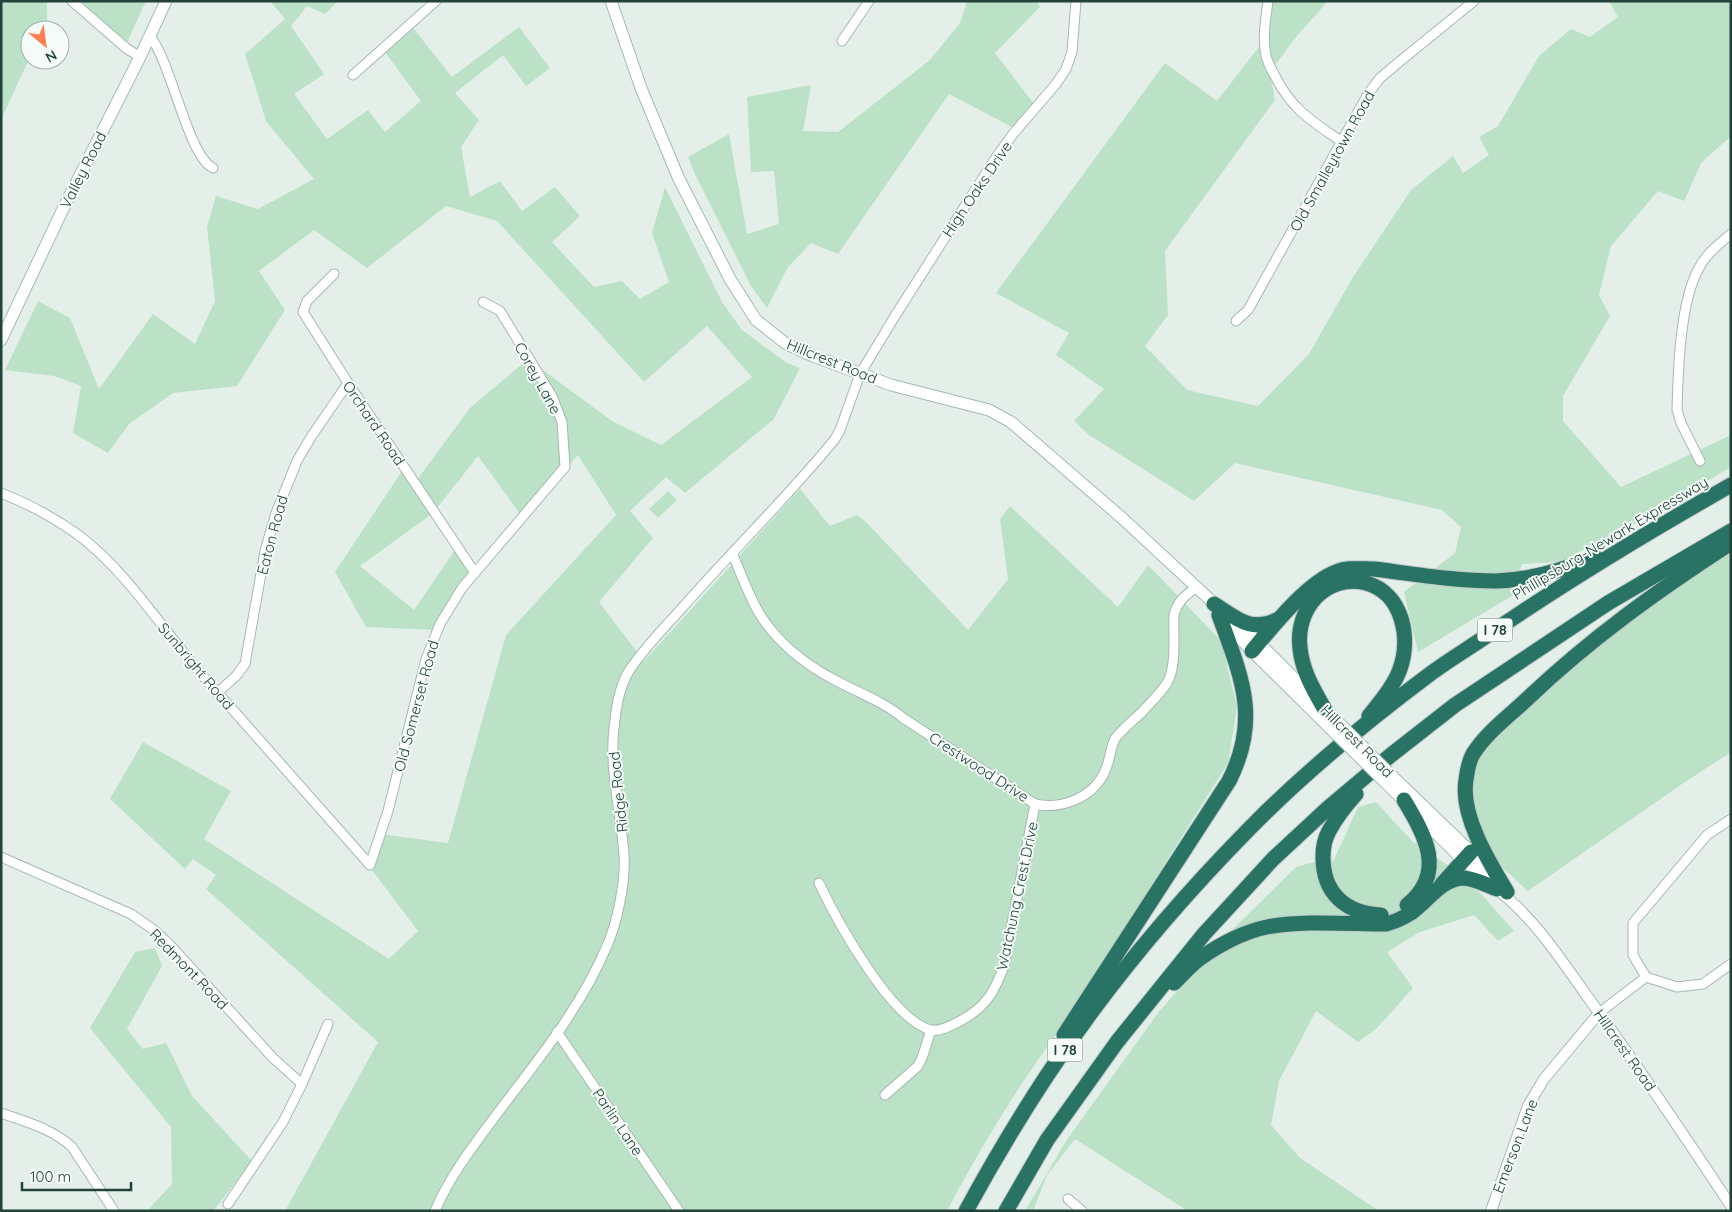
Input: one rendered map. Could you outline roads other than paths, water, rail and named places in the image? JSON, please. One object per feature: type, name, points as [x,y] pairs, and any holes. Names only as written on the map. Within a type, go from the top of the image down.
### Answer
[{"type":"highway","name":"Phillipsburg-Newark Expressway","points":[[965,1211],[996,1157],[1047,1076],[1087,1020],[1151,938],[1251,827],[1308,774],[1431,674],[1522,612],[1640,537],[1731,485]]},
{"type":"highway","name":"I 78","points":[[1006,1211],[1070,1106],[1142,1010],[1204,934],[1273,859],[1328,808],[1455,705],[1608,603],[1731,532]]},
{"type":"highway","points":[[1255,647],[1311,588],[1323,578],[1337,571],[1374,569],[1496,581],[1529,577],[1570,567],[1640,537]]},
{"type":"highway","points":[[1505,894],[1479,841],[1466,806],[1465,781],[1473,755],[1488,734],[1595,638],[1672,581],[1731,543]]},
{"type":"highway","points":[[1324,708],[1304,668],[1299,648],[1301,622],[1308,606],[1323,590],[1332,585],[1348,582],[1368,584],[1379,588],[1395,605],[1403,622],[1406,639],[1400,668],[1395,680],[1357,733]]},
{"type":"highway","points":[[1216,609],[1247,624],[1259,626],[1281,618]]},
{"type":"highway","points":[[965,1211],[990,1153],[1234,770],[1245,738],[1246,706],[1238,669],[1216,609]]},
{"type":"highway","points":[[1391,755],[1346,805],[1328,832],[1323,853],[1323,870],[1332,892],[1341,902],[1357,912],[1382,915],[1393,913],[1415,898],[1428,876],[1429,859],[1426,841],[1404,800]]},
{"type":"highway","points":[[1142,1010],[1198,960],[1231,940],[1248,933],[1268,927],[1293,924],[1386,924],[1394,922],[1410,914],[1436,891],[1467,856]]},
{"type":"highway","points":[[1436,891],[1452,881],[1463,878],[1505,894]]},
{"type":"main road","name":"Valley Road","points":[[1,340],[62,211],[140,57],[166,1]]},
{"type":"main road","name":"Hillcrest Road","points":[[611,1],[642,88],[678,176],[726,270],[749,311],[762,326],[785,343],[860,374],[930,396],[989,410],[1011,422],[1122,518],[1196,588],[1467,856]]},
{"type":"main road","name":"Hillcrest Road","points":[[1255,647],[1324,708],[1334,725]]},
{"type":"main road","name":"Hillcrest Road","points":[[1388,778],[1404,800],[1467,856]]},
{"type":"street","points":[[72,1],[126,48],[140,57]]},
{"type":"street","points":[[353,75],[436,1]]},
{"type":"street","points":[[842,41],[869,1]]},
{"type":"street","name":"High Oaks Drive","points":[[860,374],[994,159],[1056,84],[1066,69],[1072,52],[1076,1]]},
{"type":"street","points":[[1268,1],[1265,54],[1282,89],[1292,104],[1302,114],[1342,142]]},
{"type":"street","name":"Old Smalleytown Road","points":[[1236,320],[1248,310],[1368,94],[1380,78],[1474,1]]},
{"type":"street","points":[[150,36],[156,43],[200,155],[213,168]]},
{"type":"street","points":[[1700,461],[1681,423],[1677,410],[1687,302],[1699,267],[1708,255],[1731,234]]},
{"type":"street","name":"Orchard Road","points":[[334,274],[307,301],[303,312],[348,384],[475,574]]},
{"type":"street","name":"Corey Lane","points":[[483,302],[500,311],[552,396],[562,422],[565,467]]},
{"type":"street","name":"Ridge Road","points":[[435,1211],[456,1170],[557,1032],[595,974],[609,942],[619,902],[624,856],[613,769],[613,746],[617,706],[629,672],[646,649],[835,439],[860,374]]},
{"type":"street","name":"Eaton Road","points":[[217,693],[236,676],[245,664],[264,550],[287,483],[311,437],[348,384]]},
{"type":"street","name":"Old Somerset Road","points":[[370,866],[388,811],[426,659],[433,640],[450,607],[475,574],[565,467]]},
{"type":"street","name":"Sunbright Road","points":[[1,493],[48,514],[79,535],[120,574],[217,693],[370,866]]},
{"type":"street","name":"Crestwood Drive","points":[[732,553],[758,611],[784,643],[811,666],[892,709],[1036,804],[1045,806],[1072,802],[1094,789],[1105,772],[1116,738],[1159,695],[1168,682],[1173,667],[1175,608],[1186,594],[1196,588]]},
{"type":"street","name":"Watchung Crest Drive","points":[[931,1030],[948,1027],[974,1013],[984,1004],[997,986],[1004,966],[1036,804]]},
{"type":"street","points":[[1731,819],[1708,836],[1633,923],[1633,954],[1646,977],[1677,987],[1703,984],[1731,964]]},
{"type":"street","name":"Hillcrest Road","points":[[1467,856],[1505,894],[1555,954],[1660,1100],[1731,1206]]},
{"type":"street","name":"Redmont Road","points":[[1,857],[131,914],[154,930],[170,945],[273,1058],[302,1084]]},
{"type":"street","points":[[819,883],[829,906],[887,996],[906,1016],[931,1030],[918,1066],[885,1095]]},
{"type":"street","points":[[1599,1013],[1646,977]]},
{"type":"street","name":"Emerson Lane","points":[[1491,1211],[1528,1106],[1544,1079],[1599,1013]]},
{"type":"street","points":[[228,1204],[283,1122],[328,1024]]},
{"type":"street","name":"Parlin Lane","points":[[557,1032],[679,1211]]},
{"type":"street","points":[[1,1113],[42,1128],[65,1140],[72,1147],[114,1211]]},
{"type":"street","points":[[1068,1199],[1082,1211]]}]
